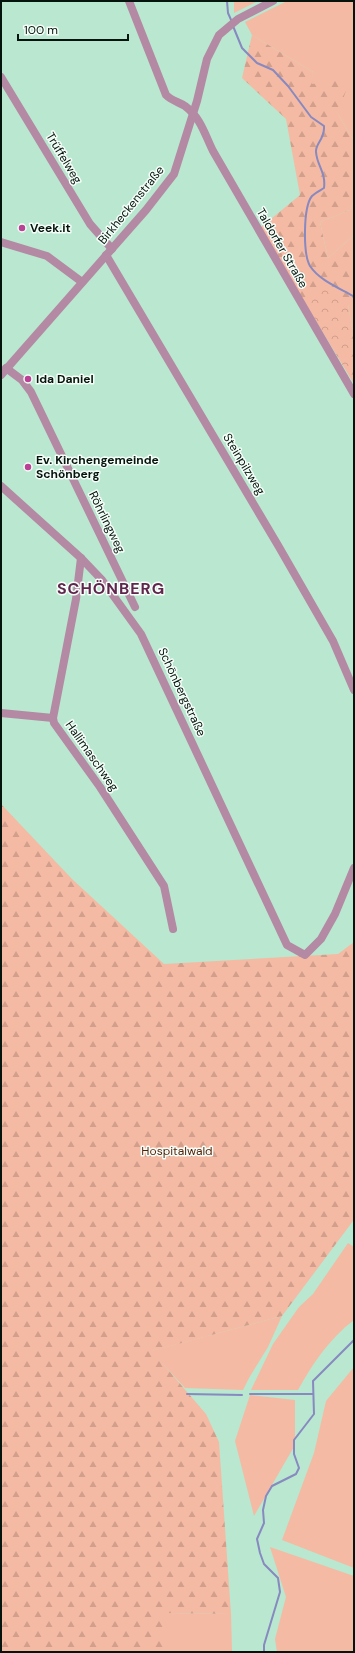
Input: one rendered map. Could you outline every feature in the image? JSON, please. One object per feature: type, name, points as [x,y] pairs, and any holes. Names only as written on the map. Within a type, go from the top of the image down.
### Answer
[{"type":"street","points":[[129,1],[166,96],[184,105],[193,113]]},
{"type":"street","name":"Birkheckenstraße","points":[[4,372],[146,210],[174,174],[193,113],[207,60],[219,35],[238,19],[273,1]]},
{"type":"street","name":"Trüffelweg","points":[[1,77],[90,224],[112,249]]},
{"type":"street","name":"Taldorfer Straße","points":[[193,113],[201,123],[212,152],[354,394]]},
{"type":"street","points":[[1,242],[47,256],[82,282]]},
{"type":"street","name":"Steinpilzweg","points":[[106,255],[283,553],[333,641],[354,690]]},
{"type":"street","name":"Röhrlingweg","points":[[4,372],[22,380],[31,392],[135,607]]},
{"type":"street","name":"Schönbergstraße","points":[[1,486],[81,558],[102,580],[141,634],[287,945],[305,955],[321,939],[335,914],[354,868]]},
{"type":"street","name":"Hallimaschweg","points":[[81,558],[76,599],[53,718],[54,722],[100,787],[164,886],[173,929]]},
{"type":"street","points":[[1,712],[53,718]]},
{"type":"green space","points":[[234,1],[258,1],[234,13]]},
{"type":"green space","points":[[287,1],[354,1],[354,141],[338,114],[311,84],[313,72],[252,35],[245,22]]},
{"type":"green space","points":[[252,35],[313,72],[312,84],[350,79],[338,114],[354,141],[354,200],[350,210],[320,222],[328,258],[354,235],[354,330],[352,328],[348,304],[304,301],[260,228],[300,195],[286,119],[242,78]]},
{"type":"green space","points":[[354,200],[354,235],[328,258],[320,222],[350,210]]},
{"type":"green space","points":[[327,288],[348,304],[352,328],[354,330],[354,384],[304,301]]},
{"type":"green space","name":"Hospitalwald","points":[[1,804],[72,879],[164,964],[338,954],[354,942],[353,1221],[282,1316],[152,1351],[206,1414],[219,1442],[231,1614],[164,1613],[164,1652],[1,1652]]},
{"type":"green space","points":[[348,1243],[354,1247],[354,1320],[329,1343],[298,1390],[251,1390],[273,1344],[299,1307],[313,1294]]},
{"type":"green space","points":[[282,1316],[268,1347],[243,1390],[185,1388],[151,1351]]},
{"type":"green space","points":[[354,1367],[354,1568],[282,1540],[314,1453],[326,1401]]},
{"type":"green space","points":[[250,1395],[295,1400],[295,1445],[254,1516],[235,1441]]},
{"type":"green space","points":[[270,1547],[354,1576],[354,1652],[277,1652],[275,1639],[286,1597]]},
{"type":"green space","points":[[164,1613],[231,1614],[232,1652],[164,1652]]},
{"type":"waterway","points":[[227,1],[228,13],[232,22]]},
{"type":"waterway","points":[[233,26],[242,48],[257,63],[273,70],[288,86],[311,117],[324,126],[322,138],[316,149],[318,161],[323,173],[324,188],[312,196],[309,202],[305,231],[306,252],[310,266],[314,271],[324,280],[353,296],[354,298]]},
{"type":"waterway","points":[[264,1652],[264,1645],[280,1592],[278,1578],[264,1564],[257,1539],[264,1523],[263,1510],[266,1496],[272,1486],[296,1474],[299,1468],[294,1454],[294,1440],[314,1414],[313,1381],[354,1340]]},
{"type":"waterway","points":[[187,1394],[242,1395]]},
{"type":"waterway","points":[[250,1394],[313,1394]]},
{"type":"place","name":"Veek.it","points":[[22,228]]},
{"type":"place","name":"Ida Daniel","points":[[28,379]]},
{"type":"place","name":"Ev. Kirchengemeinde Schönberg","points":[[28,467]]},
{"type":"district","name":"SCHÖNBERG","points":[[111,588]]}]
